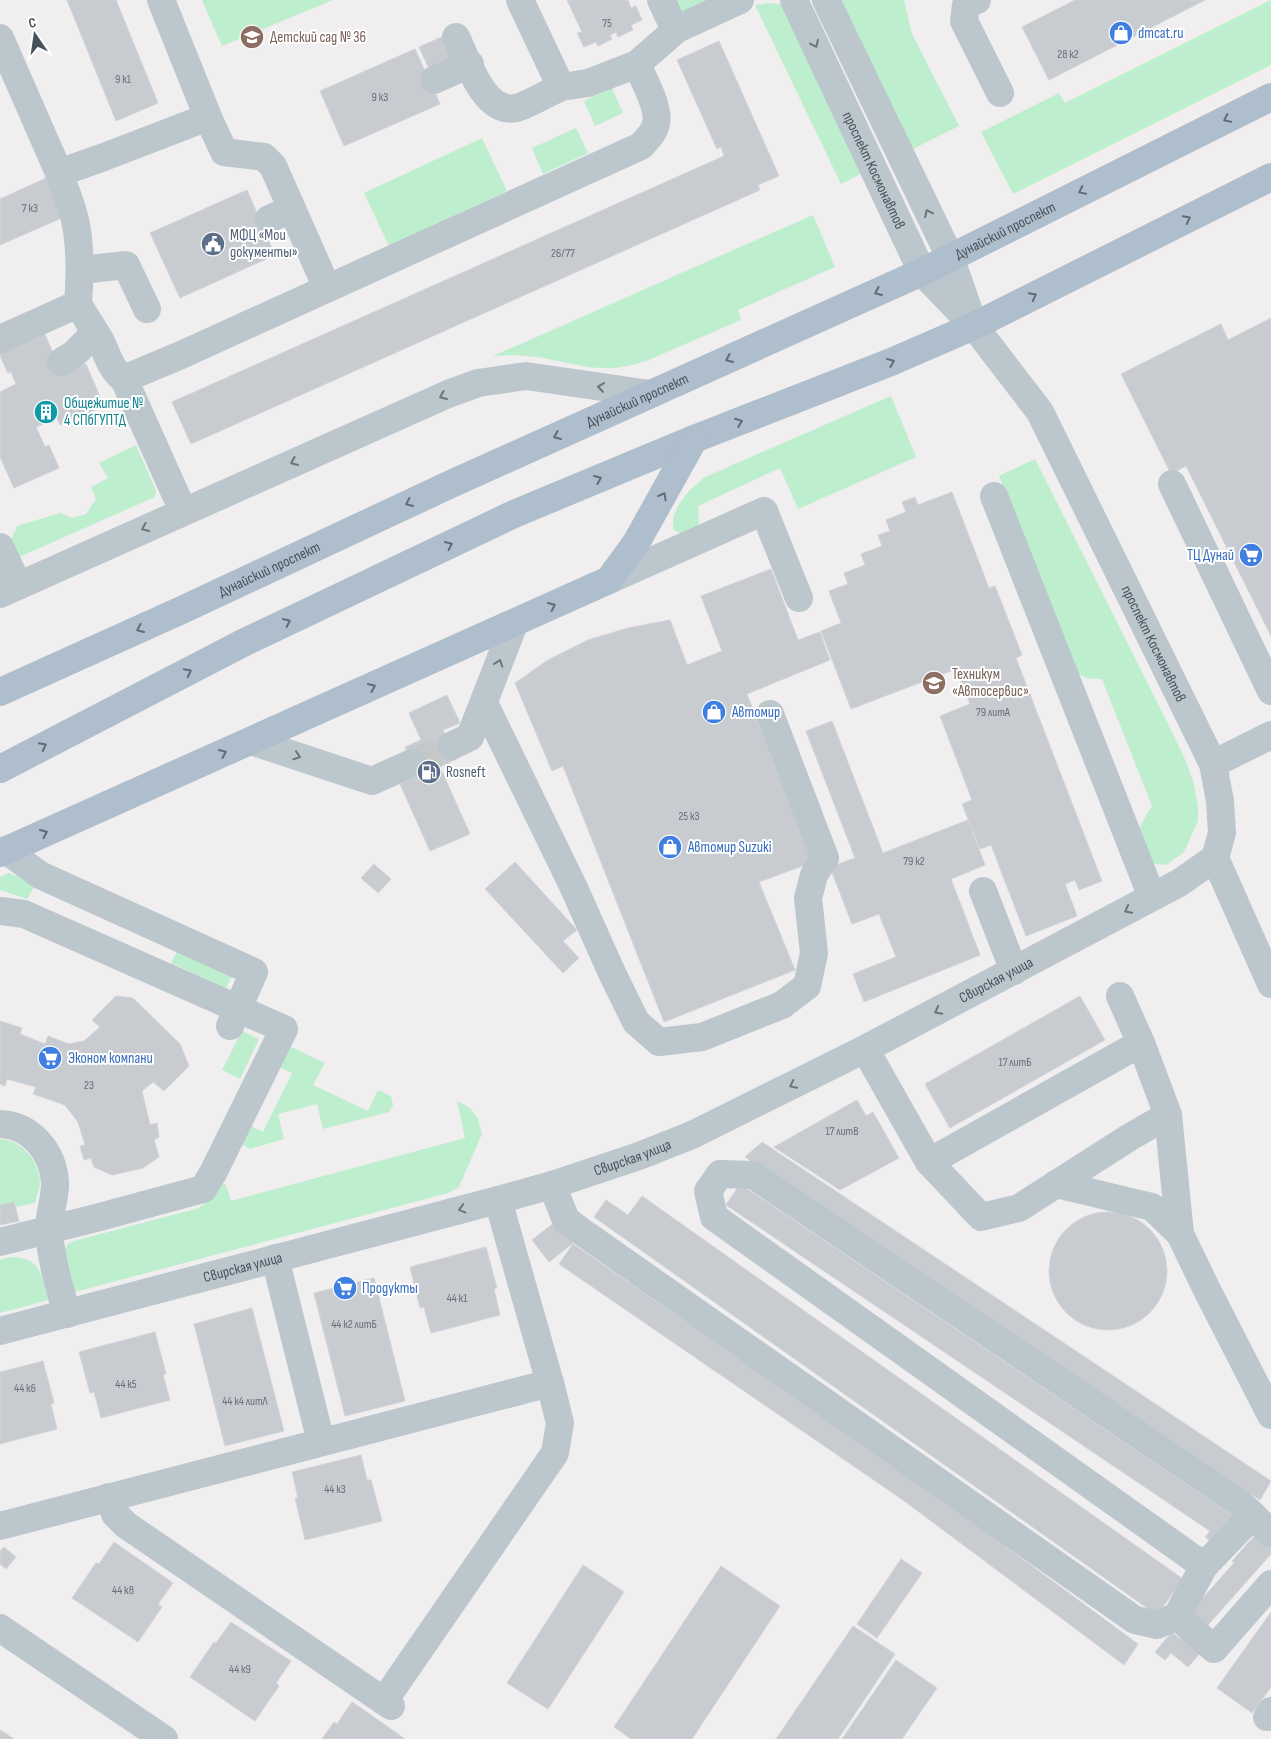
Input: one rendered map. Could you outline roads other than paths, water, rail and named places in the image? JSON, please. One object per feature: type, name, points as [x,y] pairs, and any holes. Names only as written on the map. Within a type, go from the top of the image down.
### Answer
[{"type":"main road","name":"Дунайский проспект","points":[[0,692],[184,609],[451,484],[922,272],[1271,97]]},
{"type":"main road","points":[[0,769],[243,643],[514,514],[694,439],[891,362],[974,326],[1271,177]]},
{"type":"main road","points":[[3,852],[609,580],[636,543],[694,439]]},
{"type":"street","points":[[161,0],[224,152],[264,157],[273,166],[281,214],[327,288]]},
{"type":"street","points":[[520,0],[561,87]]},
{"type":"street","points":[[661,0],[677,29]]},
{"type":"street","points":[[456,37],[483,93],[498,106],[515,108],[561,87],[588,84],[637,64],[677,29],[740,0]]},
{"type":"street","name":"проспект Космонавтов","points":[[794,0],[922,272],[974,326],[1040,412],[1213,764],[1220,801],[1222,833],[1215,858]]},
{"type":"street","name":"проспект Космонавтов","points":[[826,0],[950,257],[974,326]]},
{"type":"street","points":[[977,0],[966,5],[964,21],[1000,94]]},
{"type":"street","points":[[0,38],[59,173],[70,204],[76,226],[81,270],[78,304],[116,374],[124,379],[182,511]]},
{"type":"street","points":[[434,80],[470,64]]},
{"type":"street","points":[[124,379],[642,146],[656,125],[657,114],[637,64]]},
{"type":"street","points":[[59,173],[208,117]]},
{"type":"street","points":[[81,270],[126,266],[147,310]]},
{"type":"street","points":[[0,339],[78,304]]},
{"type":"street","points":[[61,362],[74,354],[95,333]]},
{"type":"street","points":[[0,547],[9,590],[182,511],[448,394],[478,383],[526,376],[650,394]]},
{"type":"street","points":[[1172,484],[1271,691]]},
{"type":"street","points":[[994,496],[1152,897]]},
{"type":"street","points":[[609,580],[764,512],[799,598]]},
{"type":"street","points":[[450,746],[470,737],[514,624]]},
{"type":"street","points":[[484,703],[569,877],[636,1022],[659,1042],[702,1037],[782,1005],[807,986],[814,953],[808,898],[814,875],[825,858],[770,714]]},
{"type":"street","points":[[1213,764],[1271,735]]},
{"type":"street","points":[[251,741],[372,781],[412,763]]},
{"type":"street","points":[[3,852],[40,876],[254,972],[234,1016]]},
{"type":"street","points":[[1215,858],[1271,984]]},
{"type":"street","name":"Свирская улица","points":[[0,1331],[498,1200],[639,1156],[692,1135],[865,1049],[1179,883],[1215,858]]},
{"type":"street","points":[[983,891],[1014,971]]},
{"type":"street","points":[[0,911],[24,914],[234,1016],[284,1028],[213,1173],[203,1189],[0,1242]]},
{"type":"street","points":[[1120,996],[1141,1043],[1168,1115],[1180,1234],[1271,1415]]},
{"type":"street","points":[[929,1162],[1141,1043]]},
{"type":"street","points":[[865,1049],[929,1162],[981,1217],[1019,1208],[1168,1115]]},
{"type":"street","points":[[0,1124],[9,1124],[27,1132],[39,1141],[52,1163],[55,1183],[49,1230],[56,1275],[67,1314]]},
{"type":"street","points":[[552,1184],[566,1220],[1136,1620],[1157,1625],[1177,1616],[1204,1566],[1262,1524],[1240,1503],[753,1175],[720,1174],[708,1191],[714,1217],[1204,1566]]},
{"type":"street","points":[[1056,1184],[1152,1207],[1180,1234]]},
{"type":"street","points":[[109,1497],[115,1514],[126,1526],[388,1704],[556,1453],[560,1423],[498,1200]]},
{"type":"street","points":[[275,1258],[321,1442]]},
{"type":"street","points":[[0,1526],[550,1383]]},
{"type":"street","points":[[1177,1616],[1214,1649],[1271,1584]]},
{"type":"street","points":[[0,1628],[164,1739]]},
{"type":"tunnel","points":[[412,763],[451,746]]},
{"type":"place","name":"dmcat.ru","points":[[1121,33]]},
{"type":"place","name":"Детский сад № 36","points":[[252,37]]},
{"type":"place","name":"МФЦ «Мои документы»","points":[[213,244]]},
{"type":"place","name":"Общежитие № 4 СПбГУПТД","points":[[46,412]]},
{"type":"place","name":"ТЦ Дунай","points":[[1251,555]]},
{"type":"place","name":"Техникум «Автосервис»","points":[[934,683]]},
{"type":"place","name":"Автомир","points":[[714,712]]},
{"type":"place","name":"Rosneft","points":[[429,772]]},
{"type":"place","name":"Автомир Suzuki","points":[[670,847]]},
{"type":"place","name":"Эконом компани","points":[[50,1058]]},
{"type":"place","name":"Продукты","points":[[345,1288]]}]
